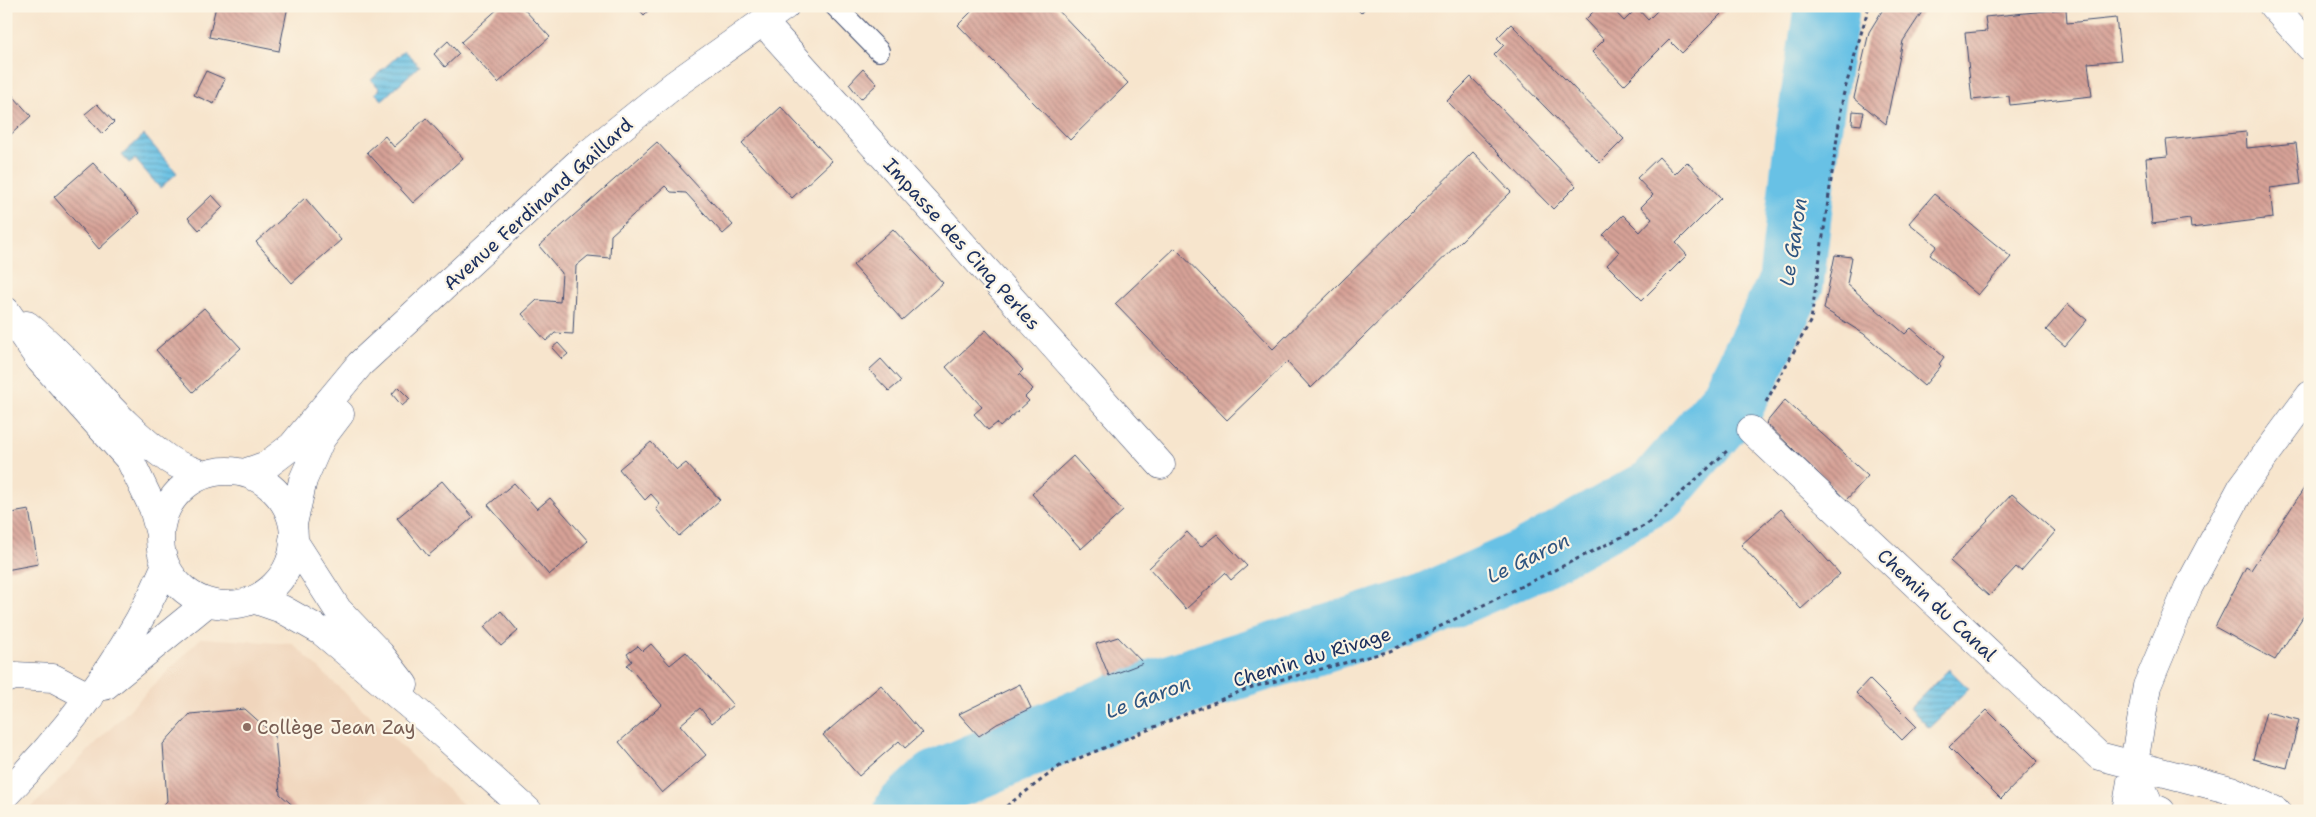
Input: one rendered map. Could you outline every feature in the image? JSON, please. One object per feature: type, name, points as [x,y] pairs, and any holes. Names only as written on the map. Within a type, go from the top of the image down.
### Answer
[{"type":"street","name":"Avenue Ferdinand Gaillard","points":[[244,472],[267,464],[292,446],[360,364],[588,154],[674,85],[784,6]]},
{"type":"street","points":[[2273,6],[2310,47]]},
{"type":"street","name":"Impasse des Cinq Perles","points":[[763,22],[1161,465]]},
{"type":"street","points":[[6,309],[53,346],[128,426],[169,460],[203,475]]},
{"type":"street","points":[[6,309],[40,360],[130,460],[152,508],[160,534],[165,567],[179,586],[207,603],[234,606],[256,600],[277,585],[292,557],[293,532]]},
{"type":"street","name":"Avenue Ferdinand Gaillard","points":[[293,532],[304,480],[321,439],[375,372],[414,315]]},
{"type":"street","points":[[2126,811],[2132,765],[2147,686],[2188,588],[2242,487],[2310,394]]},
{"type":"street","name":"Chemin du Canal","points":[[1751,430],[2099,756],[2232,790],[2276,811]]},
{"type":"street","points":[[160,534],[165,511],[177,492],[203,475],[221,471],[244,472],[259,478],[279,495],[293,532],[338,610],[380,654],[427,720]]},
{"type":"street","points":[[6,794],[90,697],[140,621],[165,567]]},
{"type":"street","points":[[256,600],[282,609],[321,631],[427,720],[528,811]]},
{"type":"street","points":[[90,697],[126,671],[207,603]]},
{"type":"street","points":[[6,679],[15,676],[53,678],[90,697]]},
{"type":"street","points":[[2132,765],[2150,806],[2161,811]]},
{"type":"lane","points":[[835,6],[879,52]]},
{"type":"path","name":"Chemin du Rivage","points":[[1000,811],[1060,766],[1249,688],[1390,651],[1646,525],[1751,430],[1811,320],[1842,96],[1869,6]]},
{"type":"shaded area","name":"Collège Jean Zay","points":[[201,638],[293,644],[470,811],[28,811]]},
{"type":"water","points":[[404,50],[419,66],[382,100],[375,93],[380,89],[371,80]]},
{"type":"water","points":[[144,135],[177,173],[160,188],[135,159],[129,163],[122,155]]},
{"type":"water","points":[[1949,669],[1969,689],[1929,728],[1910,708]]},
{"type":"building","points":[[216,6],[288,6],[279,51],[209,37]]},
{"type":"building","points":[[501,6],[521,6],[550,37],[498,83],[461,42]]},
{"type":"building","points":[[636,6],[653,6],[644,15]]},
{"type":"building","points":[[977,6],[1054,6],[1128,83],[1070,140],[958,25]]},
{"type":"building","points":[[1354,6],[1367,6],[1361,13]]},
{"type":"building","points":[[1599,6],[1610,6],[1624,21],[1637,8],[1648,20],[1662,6],[1724,6],[1726,9],[1682,53],[1669,40],[1624,85],[1592,52],[1604,40],[1585,20]]},
{"type":"building","points":[[1885,6],[1928,6],[1903,41],[1886,124],[1854,98],[1869,32]]},
{"type":"building","points":[[2066,9],[2067,23],[2116,18],[2121,60],[2088,63],[2092,96],[2010,105],[2009,96],[1972,100],[1965,33],[1987,31],[1985,17]]},
{"type":"building","points":[[1511,24],[1624,139],[1600,163],[1494,55],[1504,45],[1497,38]]},
{"type":"building","points":[[448,41],[459,54],[445,67],[434,54]]},
{"type":"building","points":[[863,69],[877,84],[861,99],[849,84]]},
{"type":"building","points":[[206,71],[225,79],[214,104],[194,95]]},
{"type":"building","points":[[1471,77],[1576,186],[1553,209],[1447,101]]},
{"type":"building","points":[[6,88],[31,116],[6,139]]},
{"type":"building","points":[[97,104],[114,122],[102,134],[85,114]]},
{"type":"building","points":[[781,107],[832,161],[792,198],[742,143]]},
{"type":"building","points":[[1853,111],[1864,112],[1861,125],[1852,124]]},
{"type":"building","points":[[426,118],[463,158],[413,203],[367,152],[385,136],[394,147]]},
{"type":"building","points":[[2246,132],[2247,148],[2296,143],[2301,184],[2270,188],[2273,218],[2191,228],[2190,219],[2152,224],[2146,158],[2168,156],[2166,140]]},
{"type":"building","points":[[657,142],[733,225],[723,234],[686,193],[671,192],[665,186],[611,235],[610,258],[588,256],[576,266],[573,334],[555,333],[546,341],[522,314],[537,300],[560,302],[562,273],[539,246]]},
{"type":"building","points":[[1473,152],[1511,192],[1311,388],[1287,362],[1227,420],[1115,304],[1175,248],[1273,349]]},
{"type":"building","points":[[1659,157],[1675,174],[1687,162],[1721,198],[1676,243],[1687,255],[1642,300],[1607,265],[1619,252],[1603,235],[1623,215],[1640,232],[1652,219],[1641,207],[1653,195],[1637,178]]},
{"type":"building","points":[[93,163],[139,213],[99,249],[54,197]]},
{"type":"building","points":[[1934,194],[2011,257],[1978,295],[1930,255],[1937,246],[1909,223]]},
{"type":"building","points":[[212,195],[223,207],[199,230],[188,218]]},
{"type":"building","points":[[305,198],[341,240],[292,283],[256,242]]},
{"type":"building","points":[[893,229],[943,283],[902,320],[853,265]]},
{"type":"building","points":[[1835,255],[1852,257],[1847,284],[1905,334],[1911,328],[1944,357],[1939,364],[1941,366],[1924,386],[1864,334],[1824,309]]},
{"type":"building","points":[[2068,304],[2087,320],[2065,346],[2046,330]]},
{"type":"building","points":[[204,308],[241,348],[193,392],[156,350]]},
{"type":"building","points":[[986,330],[1023,370],[1019,374],[1033,389],[1025,397],[1029,401],[1000,427],[997,423],[988,430],[974,414],[982,407],[946,367]]},
{"type":"building","points":[[558,343],[568,354],[562,359],[552,348]]},
{"type":"building","points":[[881,359],[901,381],[889,391],[869,370]]},
{"type":"building","points":[[398,387],[410,399],[402,406],[392,394]]},
{"type":"building","points":[[1785,400],[1868,476],[1846,500],[1766,423]]},
{"type":"building","points":[[651,442],[677,470],[686,463],[720,500],[679,536],[656,509],[660,504],[651,494],[645,500],[619,469]]},
{"type":"building","points":[[1073,456],[1123,511],[1081,549],[1032,494]]},
{"type":"building","points":[[2310,479],[2310,606],[2275,660],[2215,627],[2246,567],[2251,570]]},
{"type":"building","points":[[442,481],[473,517],[428,556],[397,518]]},
{"type":"building","points":[[514,483],[537,509],[550,498],[588,541],[549,575],[488,505]]},
{"type":"building","points":[[2012,494],[2055,532],[2021,571],[2016,567],[1989,596],[1950,561]]},
{"type":"building","points":[[1781,509],[1840,574],[1801,609],[1741,545]]},
{"type":"building","points":[[29,510],[38,564],[6,570],[6,514]]},
{"type":"building","points":[[1187,532],[1201,547],[1217,534],[1247,566],[1231,580],[1225,573],[1186,609],[1149,568]]},
{"type":"building","points":[[501,611],[518,631],[501,646],[484,627]]},
{"type":"building","points":[[1118,637],[1143,663],[1109,676],[1096,644]]},
{"type":"building","points":[[651,644],[670,665],[686,652],[733,705],[712,723],[700,708],[680,725],[706,755],[662,793],[619,742],[662,705],[627,665],[632,661],[627,654],[638,646],[643,651]]},
{"type":"building","points":[[1869,679],[1916,726],[1902,740],[1856,693]]},
{"type":"building","points":[[1020,684],[1031,708],[997,724],[979,736],[959,714]]},
{"type":"building","points":[[881,685],[922,733],[905,748],[899,741],[859,776],[823,735]]},
{"type":"building","points":[[245,709],[275,736],[280,794],[299,811],[158,811],[167,801],[163,744],[190,714]]},
{"type":"building","points":[[1987,710],[2038,761],[2001,799],[1949,747]]},
{"type":"building","points":[[2266,712],[2299,720],[2287,768],[2253,759]]},
{"type":"waterway","name":"Le Garon","points":[[907,811],[937,783],[1137,698],[1419,609],[1530,560],[1657,490],[1732,403],[1791,283],[1807,141],[1827,6]]},
{"type":"place","name":"Collège Jean Zay","points":[[247,727]]}]
